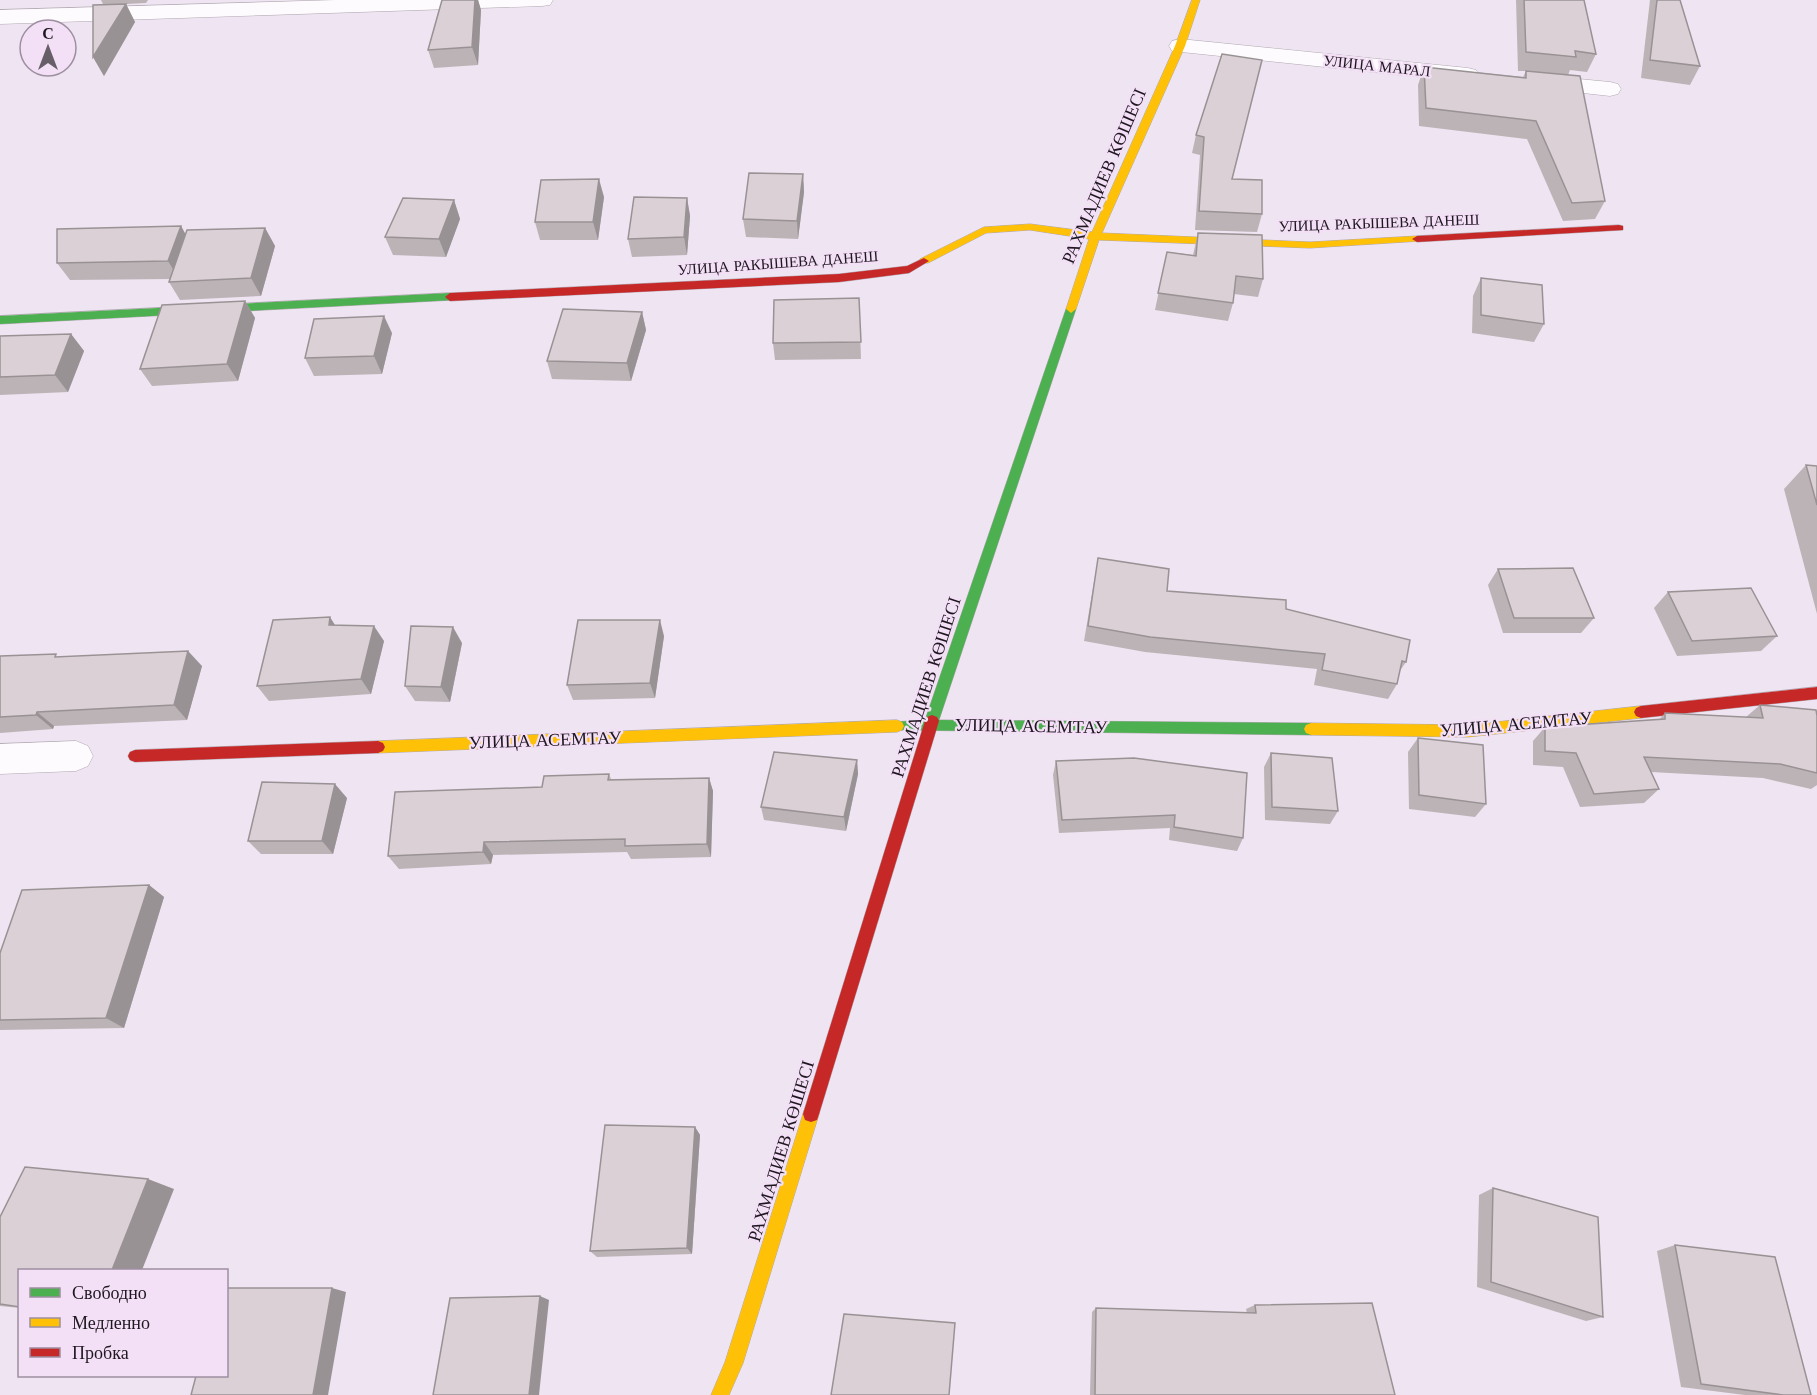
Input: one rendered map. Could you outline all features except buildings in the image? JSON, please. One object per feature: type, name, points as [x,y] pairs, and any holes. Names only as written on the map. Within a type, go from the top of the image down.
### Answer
[{"type":"street","points":[[0,17],[542,0]]},
{"type":"street","name":"РАХМАДИЕВ КӨШЕСІ","points":[[720,1395],[734,1363],[931,724],[1095,236],[1180,46],[1196,0]]},
{"type":"street","name":"УЛИЦА МАРАЛ","points":[[1180,46],[1490,77]]},
{"type":"street","points":[[1514,79],[1610,89]]},
{"type":"street","name":"УЛИЦА РАКЫШЕВА ДАНЕШ","points":[[0,320],[839,278],[909,269],[984,230],[1030,227],[1095,236],[1310,245],[1619,228]]},
{"type":"street","name":"УЛИЦА АСЕМТАУ","points":[[135,756],[931,724],[1468,731],[1817,693]]},
{"type":"street","points":[[0,759],[76,756]]},
{"type":"traffic: fast","points":[[0,320],[450,297]]},
{"type":"traffic: fast","points":[[932,721],[1071,309]]},
{"type":"traffic: fast","points":[[897,726],[1311,729]]},
{"type":"traffic: slow","points":[[1071,309],[1095,236],[1180,46],[1196,0]]},
{"type":"traffic: slow","points":[[924,261],[984,230],[1030,227],[1095,236],[1310,245],[1417,239]]},
{"type":"traffic: slow","points":[[1311,729],[1468,731],[1641,712]]},
{"type":"traffic: slow","points":[[378,747],[897,726]]},
{"type":"traffic: slow","points":[[720,1395],[734,1363],[811,1114]]},
{"type":"traffic: jam","points":[[1417,239],[1619,228]]},
{"type":"traffic: jam","points":[[450,297],[839,278],[909,269],[924,261]]},
{"type":"traffic: jam","points":[[1641,712],[1817,693]]},
{"type":"traffic: jam","points":[[811,1114],[932,721]]},
{"type":"traffic: jam","points":[[135,756],[378,747]]}]
